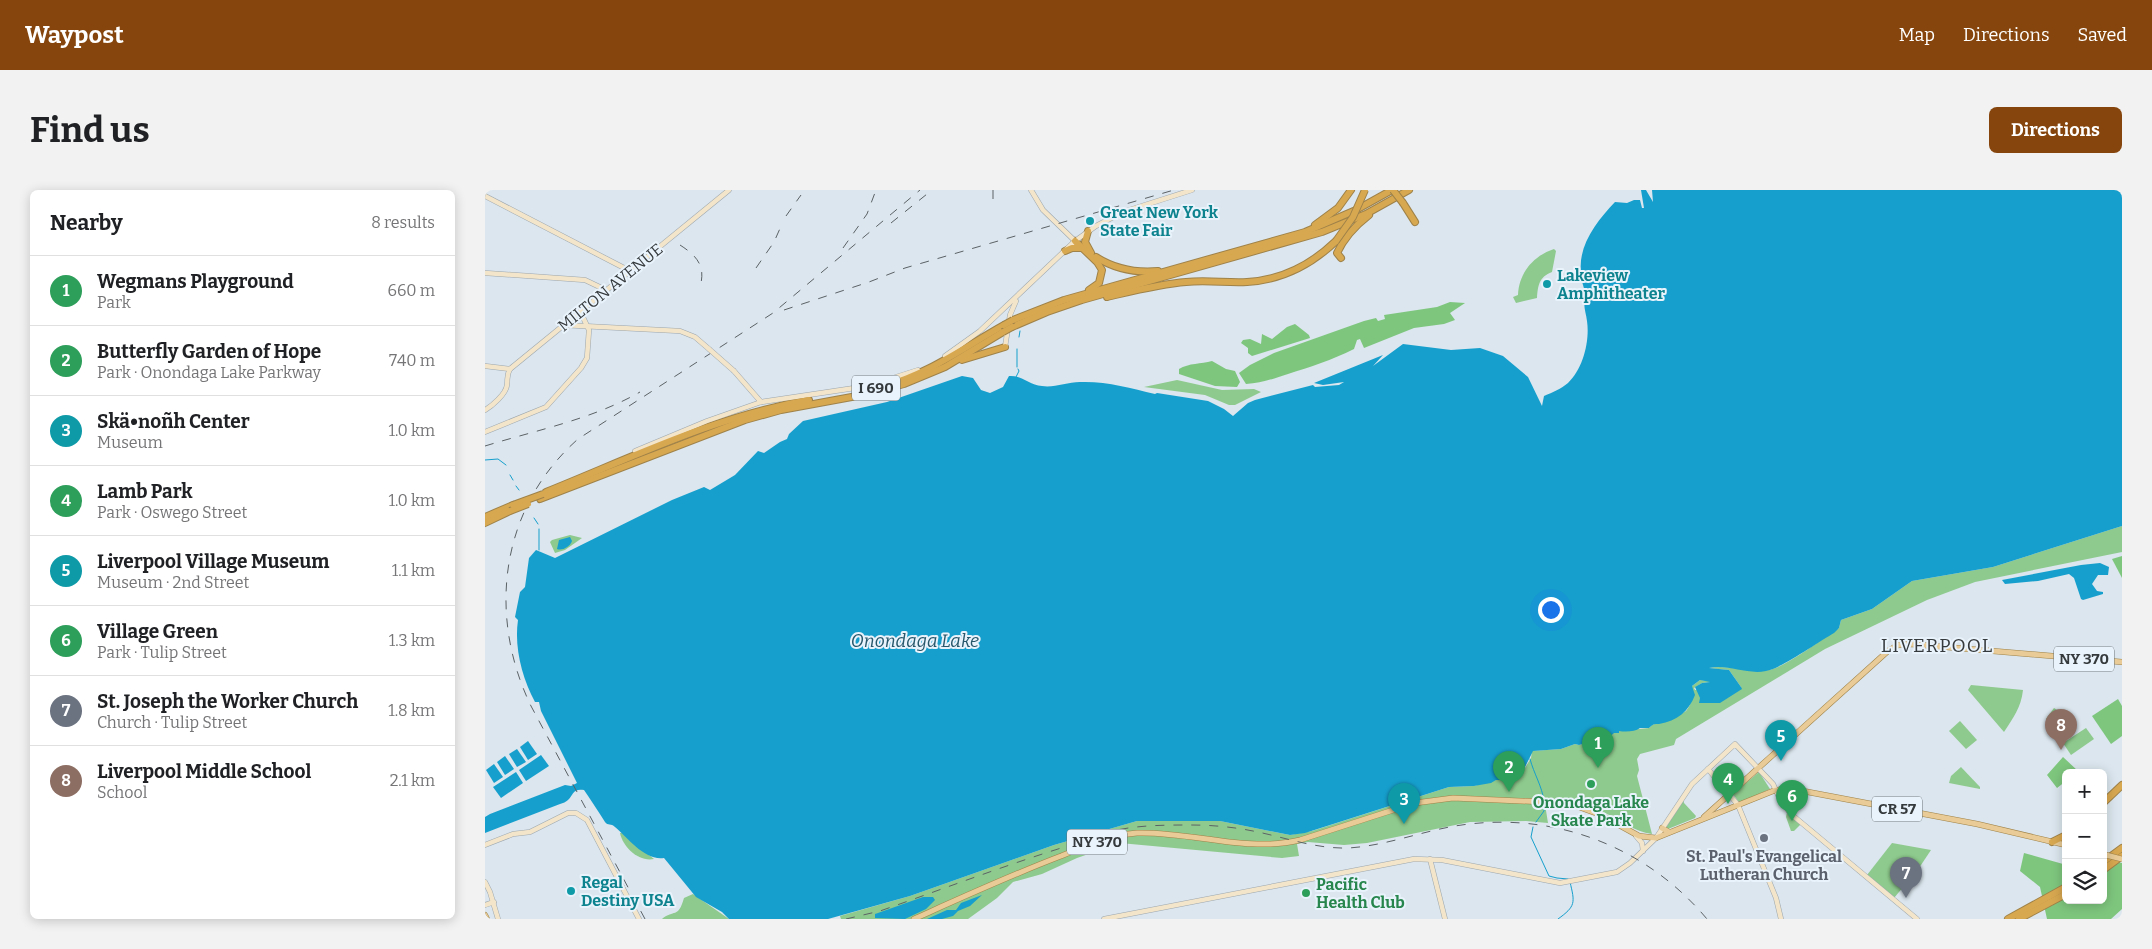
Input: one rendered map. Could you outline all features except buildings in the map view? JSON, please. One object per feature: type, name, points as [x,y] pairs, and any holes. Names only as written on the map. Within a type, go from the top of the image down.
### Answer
[{"type":"highway","points":[[1284,237],[1320,222],[1344,201],[1352,190]]},
{"type":"highway","points":[[1069,304],[1173,283],[1247,282],[1271,279],[1291,272],[1309,262],[1335,241],[1353,217],[1365,190]]},
{"type":"highway","points":[[1391,190],[1403,203],[1415,222]]},
{"type":"highway","name":"I 690","points":[[485,517],[745,420],[781,410],[888,390],[940,369],[1011,321],[1041,308],[1322,226],[1373,202],[1391,190]]},
{"type":"highway","name":"I 690","points":[[1011,321],[1042,314],[1069,304],[1322,232],[1353,220],[1409,190]]},
{"type":"highway","points":[[1341,258],[1337,251],[1357,226],[1390,201]]},
{"type":"highway","points":[[1088,231],[1085,242],[1086,248],[1091,254]]},
{"type":"highway","points":[[1041,308],[1089,290],[1099,283],[1102,277],[1101,266],[1075,241]]},
{"type":"highway","points":[[1075,241],[1091,254],[1108,263],[1133,271],[1176,268]]},
{"type":"highway","points":[[1065,251],[1075,247],[1081,248]]},
{"type":"highway","name":"I 690","points":[[542,496],[687,433],[735,416],[770,407],[876,388],[915,376],[948,360],[1003,328]]},
{"type":"highway","points":[[940,369],[976,355],[1005,347]]},
{"type":"highway","points":[[598,471],[635,451]]},
{"type":"highway","name":"I 690","points":[[485,523],[512,508]]},
{"type":"highway","points":[[2107,799],[2121,787]]},
{"type":"highway","points":[[2052,842],[2062,838]]},
{"type":"highway","points":[[2107,859],[2122,848]]},
{"type":"highway","points":[[2107,867],[2122,857]]},
{"type":"highway","points":[[2008,919],[2062,890]]},
{"type":"highway","points":[[2019,919],[2062,896]]},
{"type":"main road","name":"MILTON AVENUE","points":[[510,369],[729,190]]},
{"type":"main road","points":[[1031,190],[1043,210],[1075,241]]},
{"type":"main road","points":[[635,451],[707,421],[761,402],[868,386],[916,371],[958,348],[1005,308],[1075,241],[1088,231],[1123,212],[1192,190]]},
{"type":"main road","points":[[485,196],[630,271]]},
{"type":"main road","points":[[485,273],[585,280],[606,290]]},
{"type":"main road","points":[[1005,347],[1012,307],[1020,293]]},
{"type":"main road","points":[[1005,308],[1011,321]]},
{"type":"main road","points":[[485,432],[539,411],[557,397],[581,368],[587,358],[588,326],[580,310]]},
{"type":"main road","points":[[563,325],[680,331],[702,342],[734,371],[761,402]]},
{"type":"main road","points":[[485,366],[510,369],[506,376],[507,386],[493,404],[485,410]]},
{"type":"main road","name":"NY 370","points":[[914,919],[1018,872],[1102,840],[1123,835],[1152,833],[1276,844],[1300,840],[1431,800],[1453,798],[1544,801],[1568,804],[1588,810],[1645,838],[1656,838],[1702,819],[1888,651],[1898,645],[1910,644],[2122,662]]},
{"type":"main road","points":[[1104,919],[1396,862],[1430,859],[1546,881],[1570,882],[1604,876],[1623,869],[1656,838],[1686,790],[1735,744],[1773,784],[1791,814],[1917,919]]},
{"type":"main road","points":[[1708,769],[1738,805],[1775,898],[1781,919]]},
{"type":"main road","name":"CR 57","points":[[1776,790],[1790,788],[1993,827],[2062,844]]},
{"type":"main road","points":[[1702,819],[1776,790]]},
{"type":"main road","points":[[485,846],[513,834],[531,832],[565,814],[573,813],[580,815],[587,820],[639,919]]},
{"type":"main road","points":[[1663,828],[1669,832]]},
{"type":"main road","points":[[1631,832],[1641,840],[1643,851]]},
{"type":"main road","points":[[2107,854],[2122,857]]},
{"type":"main road","points":[[1430,859],[1445,919]]},
{"type":"main road","points":[[485,882],[494,902],[498,919]]},
{"type":"main road","points":[[487,919],[485,914],[486,905],[494,902]]},
{"type":"green space","points":[[1554,249],[1556,251],[1552,272],[1544,276],[1540,282],[1537,298],[1516,303],[1513,297],[1518,295],[1524,273],[1540,256]]},
{"type":"green space","points":[[1450,302],[1465,303],[1450,313],[1455,320],[1444,324],[1414,328],[1364,348],[1360,339],[1357,340],[1354,349],[1338,357],[1262,382],[1246,384],[1239,373],[1274,353],[1364,321],[1376,318],[1378,321],[1385,319],[1384,315],[1437,307]]},
{"type":"green space","points":[[1295,324],[1309,335],[1310,338],[1252,356],[1248,353],[1248,348],[1241,343],[1243,340],[1250,339],[1261,344],[1262,334],[1272,339],[1287,327]]},
{"type":"green space","points":[[1212,361],[1226,369],[1235,371],[1240,382],[1237,387],[1215,386],[1179,374],[1179,369],[1183,367]]},
{"type":"green space","points":[[1177,380],[1222,390],[1254,389],[1261,392],[1235,405],[1229,405],[1205,395],[1144,387]]},
{"type":"green space","points":[[2122,526],[2122,552],[1975,582],[1927,600],[1825,649],[1676,739],[1674,745],[1640,754],[1637,759],[1639,770],[1637,776],[1652,834],[1633,828],[1590,807],[1544,798],[1548,823],[1526,821],[1470,822],[1367,843],[1344,845],[1308,842],[1297,844],[1299,856],[1282,858],[1120,843],[1077,858],[1042,874],[1013,882],[997,898],[968,919],[841,919],[840,916],[910,896],[1054,845],[1137,821],[1220,821],[1290,835],[1312,831],[1449,787],[1474,786],[1496,780],[1510,780],[1523,771],[1531,758],[1532,751],[1561,749],[1575,744],[1579,745],[1619,731],[1649,728],[1652,725],[1673,718],[1686,711],[1690,705],[1692,686],[1700,680],[1710,682],[1702,683],[1694,688],[1695,690],[1741,687],[1729,670],[1708,668],[1723,667],[1761,671],[1776,668],[1839,628],[1841,620],[1872,609],[1912,581],[1993,567]]},
{"type":"green space","points":[[570,535],[582,538],[565,550],[555,553],[550,542]]},
{"type":"green space","points":[[2122,556],[2122,578],[2112,559]]},
{"type":"green space","points":[[1971,685],[2023,690],[2018,708],[2004,732],[1968,690]]},
{"type":"green space","points":[[2118,699],[2122,706],[2122,736],[2111,744],[2092,716]]},
{"type":"green space","points":[[2054,708],[2074,721],[2066,733],[2046,719]]},
{"type":"green space","points":[[1960,721],[1977,740],[1966,749],[1949,731]]},
{"type":"green space","points":[[2086,728],[2094,739],[2071,755],[2063,743]]},
{"type":"green space","points":[[2063,757],[2076,769],[2062,769],[2062,784],[2057,788],[2047,775]]},
{"type":"green space","points":[[1961,767],[1980,789],[1949,783],[1951,776]]},
{"type":"green space","points":[[1759,772],[1770,789],[1741,802],[1738,801],[1733,794]]},
{"type":"green space","points":[[1683,799],[1684,803],[1696,816],[1695,818],[1668,829],[1665,827]]},
{"type":"green space","points":[[1787,812],[1801,824],[1794,831],[1791,831],[1786,817]]},
{"type":"green space","points":[[620,833],[654,859],[637,856],[624,843]]},
{"type":"green space","points":[[1892,843],[1931,850],[1894,898],[1867,875]]},
{"type":"green space","points":[[2024,853],[2062,864],[2062,904],[2107,904],[2107,860],[2122,863],[2122,909],[2111,919],[2047,919],[2040,887],[2020,871]]},
{"type":"green space","points":[[693,894],[729,919],[662,919],[678,911],[684,898]]},
{"type":"water","name":"Onondaga Lake","points":[[1641,190],[1646,190],[1653,202],[1652,190],[2122,190],[2122,526],[1993,567],[1912,581],[1872,609],[1841,620],[1839,628],[1834,633],[1773,669],[1752,672],[1723,667],[1709,668],[1729,670],[1742,689],[1720,703],[1699,703],[1700,698],[1695,687],[1702,683],[1710,682],[1700,680],[1692,686],[1695,695],[1686,710],[1677,718],[1665,723],[1654,724],[1649,728],[1619,731],[1619,733],[1614,733],[1607,739],[1599,739],[1579,745],[1575,744],[1561,749],[1533,751],[1523,771],[1510,780],[1496,780],[1491,783],[1474,786],[1449,787],[1305,833],[1290,835],[1220,821],[1137,821],[1054,845],[910,896],[828,919],[729,919],[722,912],[696,897],[664,858],[650,856],[614,826],[606,823],[584,790],[575,791],[564,802],[485,833],[485,817],[490,814],[565,785],[571,786],[577,783],[541,711],[539,702],[535,702],[530,693],[518,651],[518,620],[515,617],[520,592],[525,587],[529,558],[536,550],[555,558],[672,500],[704,487],[710,490],[735,475],[758,451],[764,453],[787,439],[789,434],[803,421],[887,402],[962,376],[973,378],[981,390],[990,393],[1003,387],[1009,376],[1018,377],[1033,384],[1047,386],[1080,382],[1109,384],[1155,394],[1208,401],[1233,416],[1248,403],[1255,400],[1313,385],[1315,387],[1339,385],[1344,382],[1323,385],[1314,383],[1383,355],[1373,366],[1403,344],[1451,350],[1480,348],[1503,356],[1528,377],[1542,406],[1544,396],[1563,387],[1573,377],[1584,354],[1588,329],[1584,305],[1586,295],[1581,278],[1581,262],[1590,234],[1615,202],[1627,203],[1640,200],[1642,208],[1644,208]]},
{"type":"water","points":[[570,537],[572,541],[568,547],[557,549],[559,540]]},
{"type":"water","points":[[2100,563],[2109,567],[2108,575],[2098,575],[2092,584],[2097,591],[2103,592],[2103,594],[2083,600],[2074,578],[2069,574],[2038,581],[2005,584],[2002,580],[2081,565]]},
{"type":"water","points":[[528,741],[537,754],[528,760],[520,747]]},
{"type":"water","points":[[517,749],[526,762],[517,767],[509,754]]},
{"type":"water","points":[[541,755],[549,766],[526,781],[519,770]]},
{"type":"water","points":[[505,756],[514,769],[505,775],[497,762]]},
{"type":"water","points":[[494,764],[503,777],[494,783],[486,770]]},
{"type":"water","points":[[516,772],[523,783],[501,798],[493,787]]},
{"type":"water","points":[[982,895],[970,906],[958,911],[953,916],[942,919],[927,919],[947,910],[956,910],[961,903]]},
{"type":"water","points":[[923,897],[933,897],[935,900],[926,909],[905,919],[875,918],[875,914]]},
{"type":"waterway","points":[[1019,337],[1020,331]]},
{"type":"waterway","points":[[1017,349],[1017,367]]},
{"type":"waterway","points":[[1016,377],[1018,369]]},
{"type":"waterway","points":[[485,460],[498,459],[506,465]]},
{"type":"waterway","points":[[510,475],[513,480]]},
{"type":"waterway","points":[[516,486],[519,490]]},
{"type":"waterway","points":[[534,518],[538,524]]},
{"type":"waterway","points":[[539,529],[539,550]]},
{"type":"waterway","points":[[1530,759],[1542,790],[1544,801]]},
{"type":"waterway","points":[[1536,822],[1544,811],[1544,805]]},
{"type":"waterway","points":[[1533,827],[1531,837],[1549,876],[1568,879]]},
{"type":"waterway","points":[[1558,919],[1573,904],[1570,882]]},
{"type":"railway","points":[[843,248],[867,214],[876,190]]},
{"type":"railway","points":[[645,919],[531,706],[517,671],[509,636],[506,600],[509,564],[517,530],[532,497],[552,467],[578,439],[773,313],[920,190]]},
{"type":"railway","points":[[891,223],[932,190]]},
{"type":"railway","points":[[993,190],[993,201]]},
{"type":"railway","points":[[784,310],[905,268],[1174,190]]},
{"type":"railway","points":[[786,216],[801,195]]},
{"type":"railway","points":[[756,268],[774,242],[782,224]]},
{"type":"railway","points":[[680,245],[699,262],[702,273],[700,287]]},
{"type":"railway","points":[[485,446],[584,417],[640,392]]},
{"type":"railway","points":[[846,919],[880,911],[1087,838],[1126,828],[1173,825],[1222,826],[1253,831],[1312,845],[1348,848],[1375,845],[1455,826],[1491,822],[1526,823],[1561,829],[1594,839],[1625,853],[1655,871],[1682,893],[1707,919]]},
{"type":"place","name":"Great New York State Fair","points":[[1090,221]]},
{"type":"place","name":"Lakeview Amphitheater","points":[[1547,284]]},
{"type":"place","name":"Liverpool Middle School","points":[[2061,750]]},
{"type":"place","name":"Liverpool Village Museum","points":[[1781,761]]},
{"type":"place","name":"Wegmans Playground","points":[[1598,768]]},
{"type":"place","name":"Onondaga Lake Skate Park","points":[[1591,784]]},
{"type":"place","name":"Butterfly Garden of Hope","points":[[1509,792]]},
{"type":"place","name":"Lamb Park","points":[[1728,804]]},
{"type":"place","name":"Village Green","points":[[1792,821]]},
{"type":"place","name":"Skä•noñh Center","points":[[1404,824]]},
{"type":"place","name":"St. Paul's Evangelical Lutheran Church","points":[[1764,838]]},
{"type":"place","name":"Regal Destiny USA","points":[[571,891]]},
{"type":"place","name":"Pacific Health Club","points":[[1306,893]]},
{"type":"place","name":"St. Joseph the Worker Church","points":[[1906,898]]},
{"type":"district","name":"LIVERPOOL","points":[[1937,645]]}]
